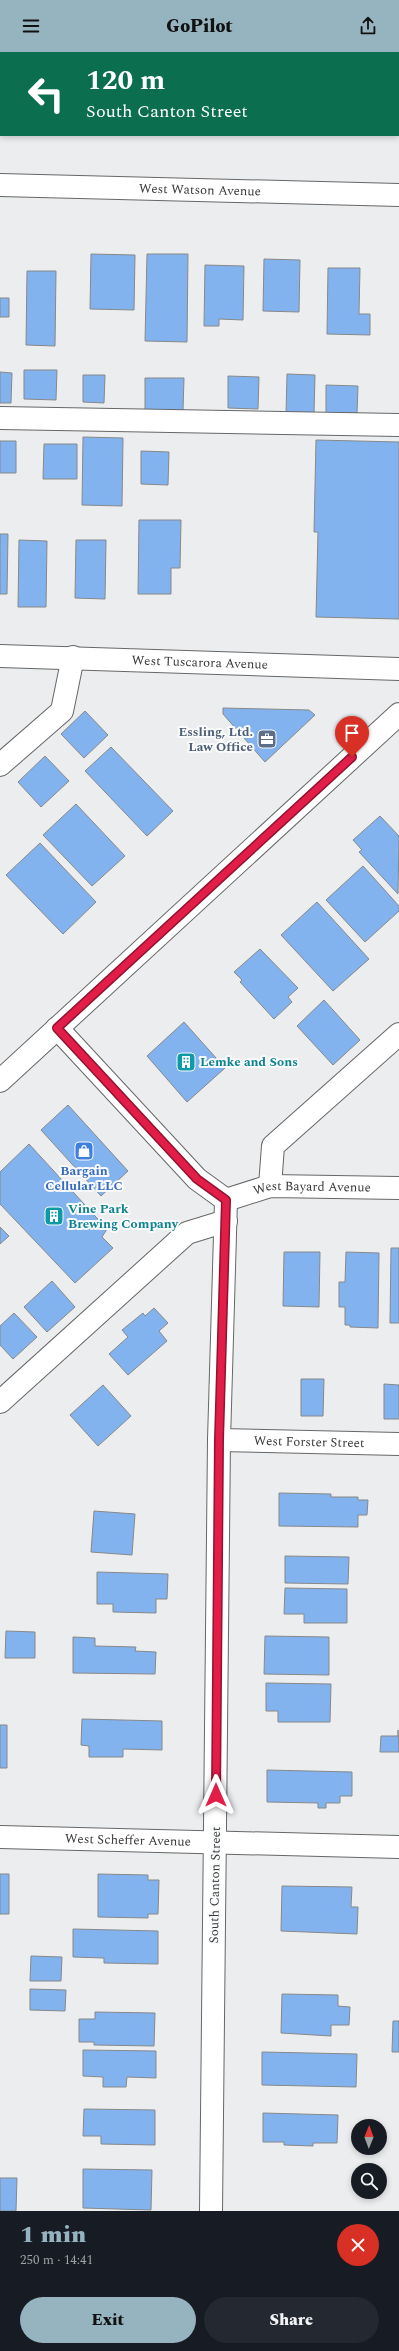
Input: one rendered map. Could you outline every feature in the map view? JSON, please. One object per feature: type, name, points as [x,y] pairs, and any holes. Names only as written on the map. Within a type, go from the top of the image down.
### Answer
[{"type":"street","name":"West Watson Avenue","points":[[0,185],[399,195]]},
{"type":"street","points":[[0,418],[399,426]]},
{"type":"street","name":"West Tuscarora Avenue","points":[[0,656],[73,657],[399,670]]},
{"type":"street","points":[[0,765],[62,711],[73,657]]},
{"type":"street","points":[[0,1081],[399,714]]},
{"type":"street","points":[[57,1028],[226,1211]]},
{"type":"street","points":[[270,1186],[273,1146],[399,1034]]},
{"type":"street","name":"West Bayard Avenue","points":[[0,1402],[187,1233],[270,1186],[399,1188]]},
{"type":"street","name":"South Canton Street","points":[[211,2211],[219,1440],[226,1211]]},
{"type":"street","name":"West Forster Street","points":[[219,1440],[399,1444]]},
{"type":"street","name":"West Scheffer Avenue","points":[[0,1837],[399,1847]]},
{"type":"building","points":[[91,254],[135,255],[134,310],[90,309]]},
{"type":"building","points":[[147,254],[188,254],[187,342],[145,341]]},
{"type":"building","points":[[264,259],[300,260],[299,312],[263,311]]},
{"type":"building","points":[[205,265],[244,266],[243,320],[219,319],[219,326],[204,326]]},
{"type":"building","points":[[328,268],[360,268],[359,314],[370,314],[370,335],[327,334]]},
{"type":"building","points":[[27,271],[56,271],[55,346],[26,345]]},
{"type":"building","points":[[0,298],[9,298],[9,317],[0,317]]},
{"type":"building","points":[[24,370],[57,370],[56,400],[24,399]]},
{"type":"building","points":[[0,372],[12,373],[11,403],[0,403]]},
{"type":"building","points":[[287,374],[315,375],[314,414],[286,414]]},
{"type":"building","points":[[83,375],[105,375],[104,403],[83,402]]},
{"type":"building","points":[[228,376],[259,377],[258,409],[228,408]]},
{"type":"building","points":[[145,378],[184,378],[183,410],[145,410]]},
{"type":"building","points":[[326,385],[358,386],[357,414],[326,413]]},
{"type":"building","points":[[83,437],[123,438],[122,506],[82,505]]},
{"type":"building","points":[[316,440],[399,442],[399,619],[316,617],[318,532],[314,532]]},
{"type":"building","points":[[0,441],[16,441],[16,473],[0,473]]},
{"type":"building","points":[[44,444],[77,444],[77,479],[43,479]]},
{"type":"building","points":[[141,451],[169,452],[168,485],[141,484]]},
{"type":"building","points":[[139,520],[181,520],[180,568],[171,568],[171,594],[138,594]]},
{"type":"building","points":[[0,534],[8,534],[7,594],[0,594]]},
{"type":"building","points":[[19,540],[47,541],[46,607],[18,607]]},
{"type":"building","points":[[76,540],[106,540],[105,599],[75,598]]},
{"type":"building","name":"Essling, Ltd. Law Office","points":[[223,708],[309,710],[315,715],[265,762],[223,714]]},
{"type":"building","points":[[85,711],[108,735],[84,758],[61,734]]},
{"type":"building","points":[[111,747],[173,811],[147,836],[85,771]]},
{"type":"building","points":[[45,756],[69,781],[41,807],[18,782]]},
{"type":"building","points":[[76,804],[125,856],[92,886],[43,835]]},
{"type":"building","points":[[380,816],[399,836],[398,894],[359,852],[362,850],[353,840]]},
{"type":"building","points":[[40,843],[96,902],[63,934],[6,875]]},
{"type":"building","points":[[363,866],[399,906],[399,911],[365,942],[326,900]]},
{"type":"building","points":[[317,902],[369,959],[333,991],[281,935]]},
{"type":"building","points":[[260,949],[298,988],[288,997],[292,1002],[274,1019],[240,982],[242,980],[234,972]]},
{"type":"building","points":[[324,1000],[360,1040],[333,1065],[297,1026]]},
{"type":"building","name":"Lemke and Sons","points":[[184,1022],[225,1068],[187,1102],[147,1056]]},
{"type":"building","name":"Bargain Cellular LLC","points":[[68,1105],[128,1171],[101,1196],[41,1130]]},
{"type":"building","name":"Vine Park Brewing Company","points":[[29,1144],[107,1229],[102,1237],[113,1248],[75,1283],[0,1204],[0,1172]]},
{"type":"building","points":[[0,1227],[9,1236],[0,1244]]},
{"type":"building","points":[[391,1248],[399,1248],[399,1323],[390,1323]]},
{"type":"building","points":[[284,1252],[320,1252],[319,1307],[283,1306]]},
{"type":"building","points":[[346,1252],[379,1253],[378,1328],[350,1327],[350,1325],[345,1325],[345,1307],[339,1307],[339,1282],[345,1282]]},
{"type":"building","points":[[52,1281],[75,1307],[47,1332],[24,1307]]},
{"type":"building","points":[[154,1308],[168,1323],[159,1331],[167,1341],[128,1375],[109,1354],[128,1337],[122,1330],[143,1313],[145,1316]]},
{"type":"building","points":[[14,1313],[37,1337],[13,1359],[0,1345],[0,1326]]},
{"type":"building","points":[[301,1379],[324,1379],[323,1416],[301,1416]]},
{"type":"building","points":[[384,1384],[399,1385],[399,1419],[384,1419]]},
{"type":"building","points":[[103,1385],[131,1416],[98,1446],[70,1415]]},
{"type":"building","points":[[279,1493],[331,1494],[331,1497],[358,1497],[358,1500],[368,1500],[367,1515],[358,1515],[358,1527],[279,1526]]},
{"type":"building","points":[[94,1511],[135,1514],[132,1555],[91,1552]]},
{"type":"building","points":[[285,1556],[349,1557],[348,1584],[285,1583]]},
{"type":"building","points":[[97,1572],[168,1574],[167,1599],[156,1599],[156,1613],[113,1612],[113,1604],[97,1604]]},
{"type":"building","points":[[285,1588],[347,1589],[347,1623],[304,1623],[304,1614],[284,1614]]},
{"type":"building","points":[[6,1631],[35,1632],[35,1658],[5,1658]]},
{"type":"building","points":[[265,1636],[329,1637],[329,1675],[264,1674]]},
{"type":"building","points":[[73,1637],[95,1638],[95,1646],[136,1647],[135,1651],[156,1652],[155,1674],[73,1673]]},
{"type":"building","points":[[266,1683],[331,1684],[330,1722],[278,1722],[278,1711],[266,1711]]},
{"type":"building","points":[[82,1719],[162,1721],[162,1750],[123,1749],[123,1757],[89,1757],[89,1746],[81,1745]]},
{"type":"building","points":[[0,1725],[7,1725],[7,1768],[0,1768]]},
{"type":"building","points":[[398,1730],[399,1752],[380,1752],[381,1736],[398,1736]]},
{"type":"building","points":[[267,1770],[352,1772],[352,1796],[340,1796],[340,1803],[326,1803],[326,1808],[318,1808],[318,1803],[267,1802]]},
{"type":"building","points":[[0,1874],[9,1874],[9,1914],[0,1914]]},
{"type":"building","points":[[98,1874],[148,1875],[148,1880],[159,1880],[158,1914],[148,1914],[148,1918],[98,1917]]},
{"type":"building","points":[[282,1886],[352,1887],[351,1907],[358,1907],[357,1934],[281,1931]]},
{"type":"building","points":[[73,1929],[158,1931],[158,1964],[104,1963],[104,1958],[73,1957]]},
{"type":"building","points":[[31,1956],[62,1957],[61,1981],[30,1981]]},
{"type":"building","points":[[30,1989],[66,1990],[65,2011],[30,2010]]},
{"type":"building","points":[[282,1994],[338,1995],[338,2006],[350,2007],[349,2025],[331,2025],[331,2036],[281,2033]]},
{"type":"building","points":[[95,2012],[155,2013],[154,2046],[94,2045],[94,2042],[79,2042],[79,2019],[95,2019]]},
{"type":"building","points":[[393,2021],[399,2021],[399,2052],[392,2052]]},
{"type":"building","points":[[83,2050],[156,2051],[156,2078],[127,2077],[126,2087],[103,2087],[103,2077],[83,2076]]},
{"type":"building","points":[[262,2052],[357,2054],[356,2087],[262,2085]]},
{"type":"building","points":[[84,2109],[155,2110],[155,2145],[101,2144],[101,2136],[83,2136]]},
{"type":"building","points":[[263,2113],[338,2115],[337,2143],[313,2143],[313,2146],[284,2145],[284,2142],[263,2142]]},
{"type":"building","points":[[83,2169],[152,2170],[151,2210],[83,2208]]},
{"type":"building","points":[[0,2178],[17,2178],[16,2211],[0,2211]]},
{"type":"place","name":"Essling, Ltd. Law Office","points":[[267,739]]},
{"type":"place","name":"Lemke and Sons","points":[[186,1062]]},
{"type":"place","name":"Bargain Cellular LLC","points":[[84,1151]]},
{"type":"place","name":"Vine Park Brewing Company","points":[[54,1216]]},
{"type":"route","points":[[216,1795],[219,1440],[226,1200],[197,1179],[57,1028],[352,757]]}]
